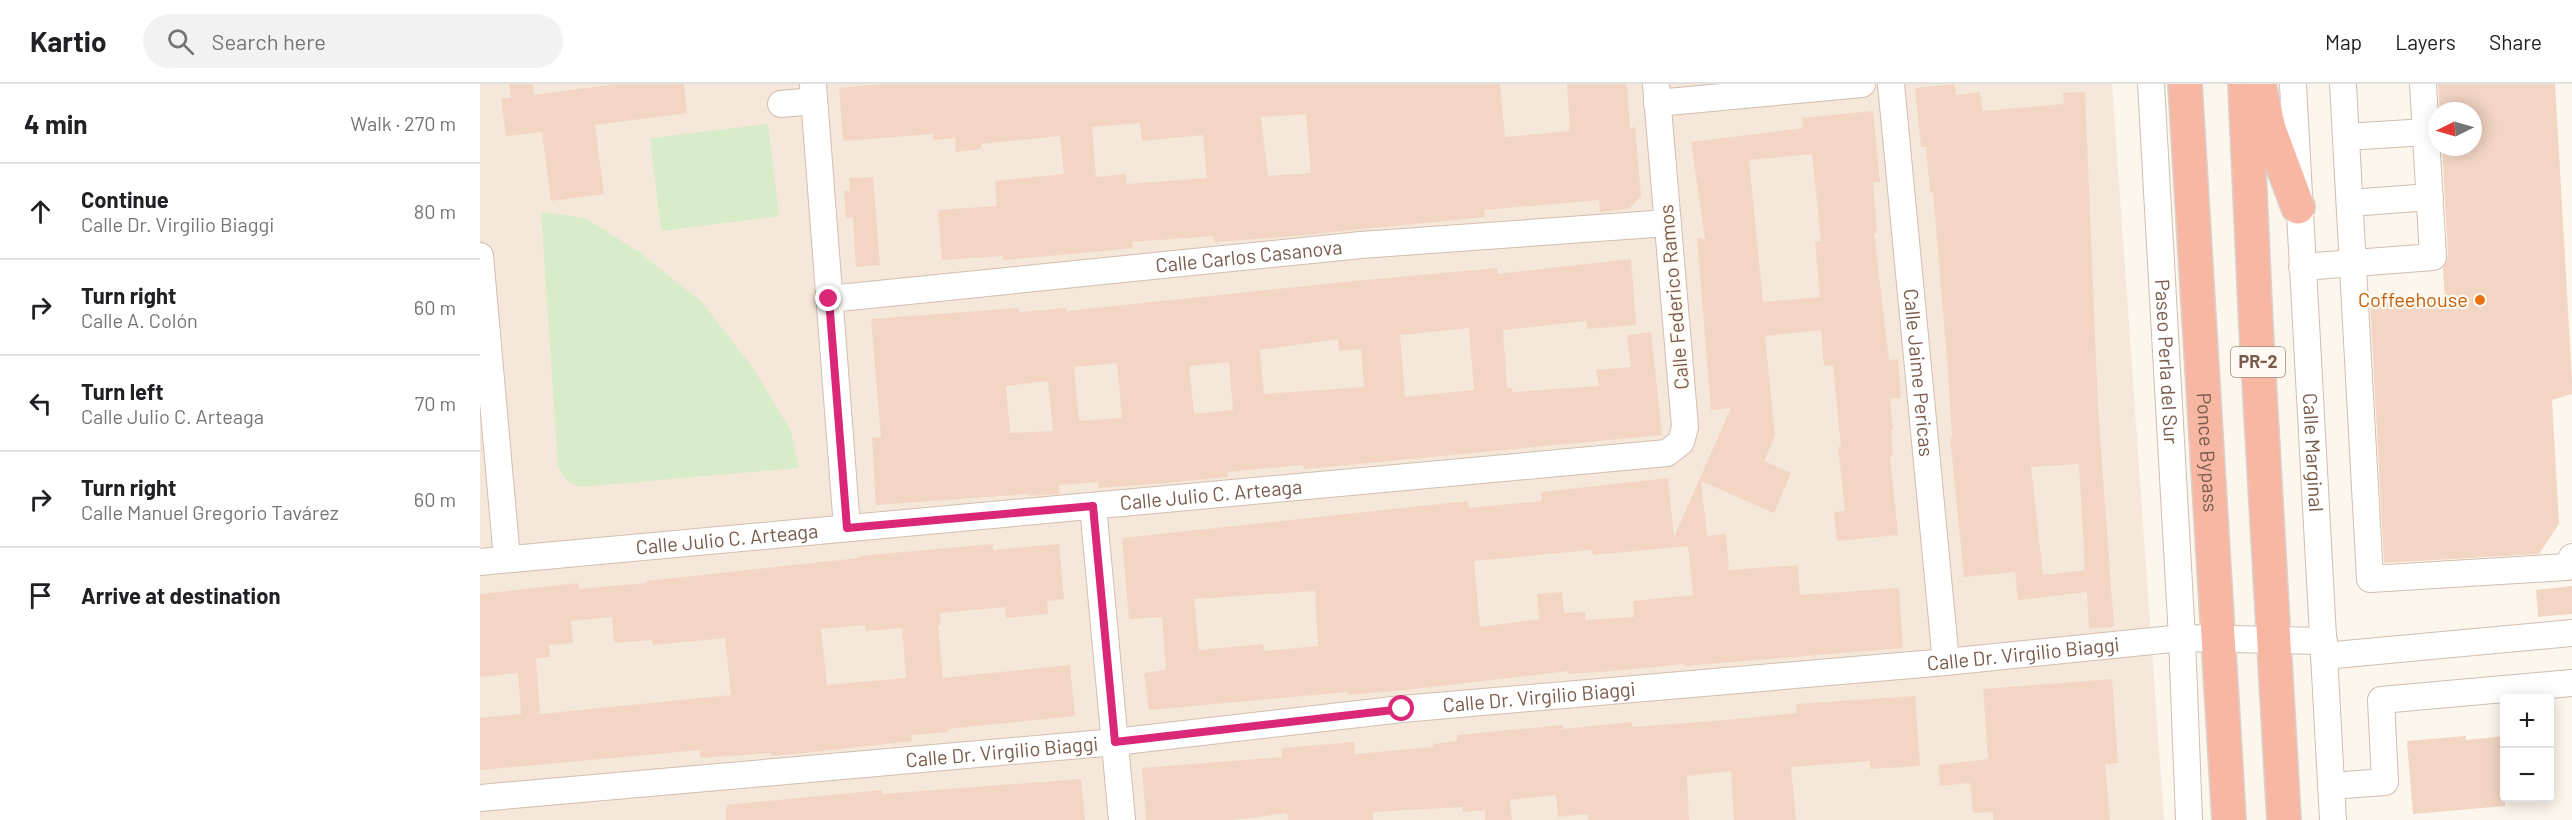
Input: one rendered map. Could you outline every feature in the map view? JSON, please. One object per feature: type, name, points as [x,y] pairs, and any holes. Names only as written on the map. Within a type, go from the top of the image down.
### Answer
[{"type":"highway","name":"Ponce Bypass","points":[[2185,84],[2229,820]]},
{"type":"highway","name":"PR-2","points":[[2245,84],[2256,326],[2276,639],[2284,820]]},
{"type":"highway","points":[[2259,84],[2269,129],[2298,207]]},
{"type":"street","points":[[1657,94],[1862,84]]},
{"type":"street","name":"Calle Jaime Pericas","points":[[1891,84],[1946,662]]},
{"type":"street","name":"Paseo Perla del Sur","points":[[2151,84],[2182,638],[2189,820]]},
{"type":"street","name":"Calle Marginal","points":[[2293,84],[2333,820]]},
{"type":"street","points":[[2343,84],[2370,579],[2567,567],[2572,557]]},
{"type":"street","points":[[2302,267],[2433,257],[2423,84]]},
{"type":"street","points":[[782,104],[813,92],[847,528]]},
{"type":"street","name":"Calle Federico Ramos","points":[[1618,459],[1667,453],[1677,447],[1684,435],[1657,94]]},
{"type":"street","points":[[2346,137],[2426,132]]},
{"type":"street","points":[[2350,203],[2430,197]]},
{"type":"street","name":"Calle Carlos Casanova","points":[[829,299],[1361,245],[1668,223]]},
{"type":"street","points":[[480,256],[484,328],[507,559]]},
{"type":"street","name":"Calle Julio C. Arteaga","points":[[480,562],[1618,459]]},
{"type":"street","points":[[1093,506],[1122,820]]},
{"type":"street","name":"Calle Dr. Virgilio Biaggi","points":[[480,798],[1115,742],[1402,709],[1946,662],[2182,638],[2276,639],[2324,648],[2572,633]]},
{"type":"street","points":[[2331,786],[2385,782],[2381,700],[2572,683]]},
{"type":"shaded area","points":[[480,84],[2112,84],[2164,820],[480,820]]},
{"type":"green space","points":[[768,124],[779,216],[661,231],[650,138]]},
{"type":"green space","points":[[541,212],[585,218],[639,252],[702,302],[753,368],[791,431],[799,468],[581,487],[564,478],[558,467]]},
{"type":"building","points":[[509,84],[533,84],[534,95],[616,84],[684,84],[687,113],[595,125],[604,194],[551,201],[542,132],[506,136],[501,98],[511,98]]},
{"type":"building","points":[[883,84],[1500,84],[1505,137],[1570,131],[1567,84],[1627,84],[1630,128],[1635,127],[1641,196],[1629,209],[1600,212],[1599,200],[1484,210],[1485,217],[1273,238],[1214,242],[1214,236],[1132,242],[1133,248],[1003,260],[1003,256],[942,260],[938,210],[997,206],[995,181],[1064,174],[1060,136],[981,144],[981,149],[956,152],[955,138],[933,140],[933,134],[843,141],[839,88]],"holes":[[[1306,114],[1311,173],[1268,176],[1261,117]],[[1140,123],[1142,141],[1203,135],[1207,178],[1127,184],[1126,174],[1096,177],[1092,127]]]},
{"type":"building","points":[[1955,84],[1956,95],[1980,92],[1983,111],[2064,104],[2063,93],[2085,92],[2098,408],[2114,627],[2089,628],[2087,592],[2018,600],[2015,572],[1964,577],[1950,437],[1952,437],[1948,372],[1933,192],[1930,193],[1926,147],[1921,147],[1915,88]],"holes":[[[2079,464],[2085,570],[2043,575],[2031,467]]]},
{"type":"building","points":[[2438,84],[2555,84],[2572,380],[2572,394],[2552,400],[2559,524],[2539,554],[2384,563],[2370,304],[2445,300],[2443,268],[2448,256],[2442,156],[2482,156],[2482,102],[2439,102]]},
{"type":"building","points":[[1873,111],[1880,182],[1873,183],[1877,233],[1874,233],[1889,360],[1898,359],[1901,398],[1890,399],[1893,455],[1890,456],[1898,535],[1837,541],[1834,512],[1845,511],[1838,447],[1841,447],[1833,365],[1824,366],[1821,330],[1765,336],[1775,436],[1764,461],[1791,473],[1774,513],[1701,481],[1707,536],[1726,534],[1729,570],[1798,565],[1800,595],[1899,588],[1903,648],[1614,671],[1569,674],[1568,671],[1415,689],[1349,695],[1348,692],[1149,710],[1144,673],[1166,670],[1162,617],[1129,619],[1122,538],[1468,501],[1469,508],[1542,501],[1541,492],[1668,478],[1674,537],[1731,408],[1711,410],[1697,238],[1705,240],[1691,142],[1803,128],[1802,118]],"holes":[[[1812,154],[1821,241],[1815,242],[1820,297],[1763,302],[1749,160]],[[1688,546],[1693,595],[1633,601],[1634,617],[1586,620],[1585,612],[1564,613],[1562,592],[1537,594],[1539,619],[1480,627],[1474,561],[1592,550],[1593,555]],[[1315,591],[1318,646],[1264,651],[1263,644],[1199,650],[1194,599]]]},
{"type":"building","points":[[873,177],[880,265],[856,267],[853,217],[846,218],[844,191],[850,191],[849,178]]},
{"type":"building","points":[[1631,259],[1636,325],[1587,329],[1586,321],[1503,330],[1507,388],[1512,388],[1512,392],[1599,386],[1596,370],[1631,367],[1627,335],[1651,332],[1662,435],[1304,469],[1303,465],[1227,472],[1228,477],[1166,483],[1099,488],[1098,482],[1059,485],[1059,494],[1028,496],[1028,494],[876,505],[872,438],[881,437],[871,319],[1018,308],[1019,312],[1066,308],[1066,311],[1497,268],[1498,274]],"holes":[[[1469,328],[1474,390],[1405,397],[1400,335]],[[1338,339],[1339,351],[1361,349],[1364,387],[1264,394],[1260,350]],[[1229,362],[1233,410],[1194,414],[1189,366]],[[1117,363],[1122,418],[1079,421],[1074,367]],[[1048,381],[1053,431],[1010,433],[1006,386]]]},
{"type":"building","points":[[993,544],[993,550],[1059,544],[1064,599],[1047,601],[1048,614],[1006,618],[1005,607],[940,613],[941,625],[938,625],[943,678],[1070,665],[1075,716],[948,729],[948,732],[911,735],[912,741],[806,753],[700,758],[700,750],[480,770],[480,718],[521,714],[518,673],[480,677],[480,594],[578,583],[579,589],[647,583],[647,581],[859,558],[859,556]],"holes":[[[612,617],[614,643],[652,640],[653,645],[725,638],[731,695],[540,714],[536,658],[550,657],[549,645],[573,643],[571,621]],[[865,625],[865,631],[902,628],[906,678],[827,685],[821,629]]]},
{"type":"building","points":[[2572,586],[2572,614],[2538,617],[2536,590]]},
{"type":"building","points":[[2112,679],[2118,763],[2105,764],[2110,820],[1993,820],[1993,812],[1973,813],[1970,783],[1940,786],[1938,765],[1988,759],[1983,689]]},
{"type":"building","points":[[1915,696],[1920,766],[1870,769],[1870,761],[1791,767],[1796,820],[1734,820],[1731,771],[1687,776],[1689,820],[1588,820],[1588,814],[1558,817],[1556,795],[1510,800],[1512,820],[1485,820],[1485,810],[1463,812],[1463,807],[1373,812],[1373,820],[1288,820],[1287,813],[1233,820],[1146,820],[1142,768],[1282,757],[1282,748],[1354,742],[1355,754],[1434,747],[1434,744],[1457,741],[1457,735],[1563,725],[1563,729],[1632,722],[1632,727],[1714,721],[1797,713],[1796,704]]},
{"type":"building","points":[[2466,736],[2466,740],[2500,737],[2500,802],[2505,802],[2505,806],[2413,814],[2407,741]]},
{"type":"building","points":[[1081,779],[1085,820],[726,820],[726,805],[882,790],[882,794]]},
{"type":"place","name":"Coffeehouse","points":[[2480,300]]},
{"type":"route","points":[[829,299],[847,528],[1093,506],[1115,742],[1402,709]]}]
